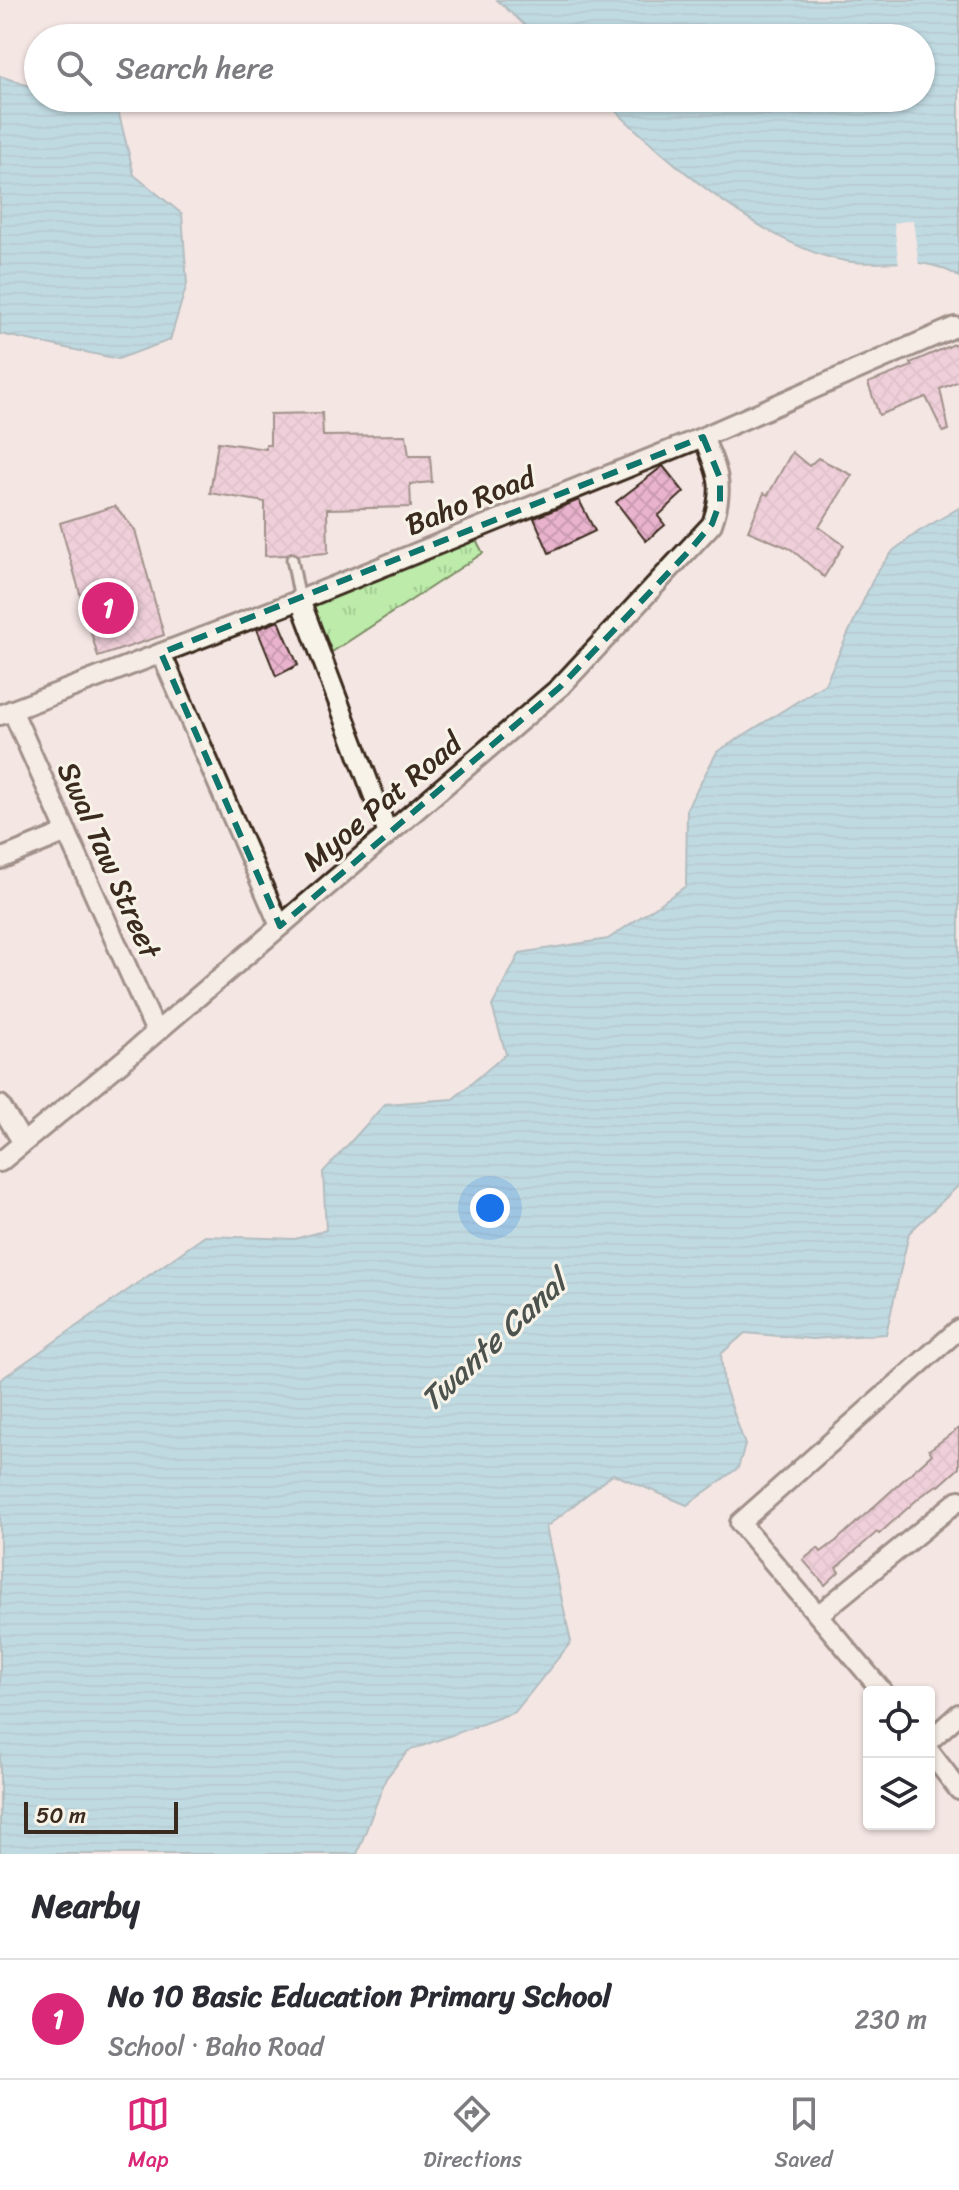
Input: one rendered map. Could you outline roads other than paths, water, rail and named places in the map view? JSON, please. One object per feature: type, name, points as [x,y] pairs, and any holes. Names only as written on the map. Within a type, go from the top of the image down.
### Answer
[{"type":"street","name":"Baho Road","points":[[6,712],[300,600],[703,437],[955,327]]},
{"type":"street","name":"Myoe Pat Road","points":[[0,1162],[560,687],[712,524],[720,502],[720,478],[703,437]]},
{"type":"street","points":[[300,600],[388,834]]},
{"type":"street","points":[[161,653],[280,926]]},
{"type":"street","name":"Swal Taw Street","points":[[6,712],[67,832],[156,1032]]},
{"type":"street","points":[[0,859],[67,832]]},
{"type":"street","points":[[0,1105],[23,1143]]},
{"type":"street","points":[[878,1686],[740,1523],[959,1329]]},
{"type":"street","points":[[818,1615],[959,1500]]},
{"type":"street","points":[[935,1736],[959,1714]]},
{"type":"street","points":[[934,1758],[959,1790]]},
{"type":"lane","points":[[292,559],[300,600]]},
{"type":"water","points":[[497,0],[959,0],[959,277],[945,269],[917,263],[845,261],[813,252],[780,237],[714,195],[617,112],[935,112],[935,24],[524,24]]},
{"type":"water","points":[[0,76],[24,84],[24,112],[118,112],[134,175],[182,214],[187,284],[170,340],[118,359],[0,334]]},
{"type":"water","name":"Twante Canal","points":[[959,508],[959,1185],[909,1233],[886,1334],[812,1339],[745,1333],[721,1354],[724,1385],[745,1445],[738,1468],[687,1505],[613,1474],[546,1527],[571,1642],[515,1712],[408,1751],[386,1778],[357,1854],[0,1854],[0,1380],[205,1236],[295,1239],[326,1230],[323,1172],[385,1104],[453,1099],[506,1054],[492,1006],[520,953],[608,939],[686,886],[687,808],[717,752],[825,684],[876,573],[894,550]]},
{"type":"place","name":"No 10 Basic Education Primary School","points":[[108,608]]}]
